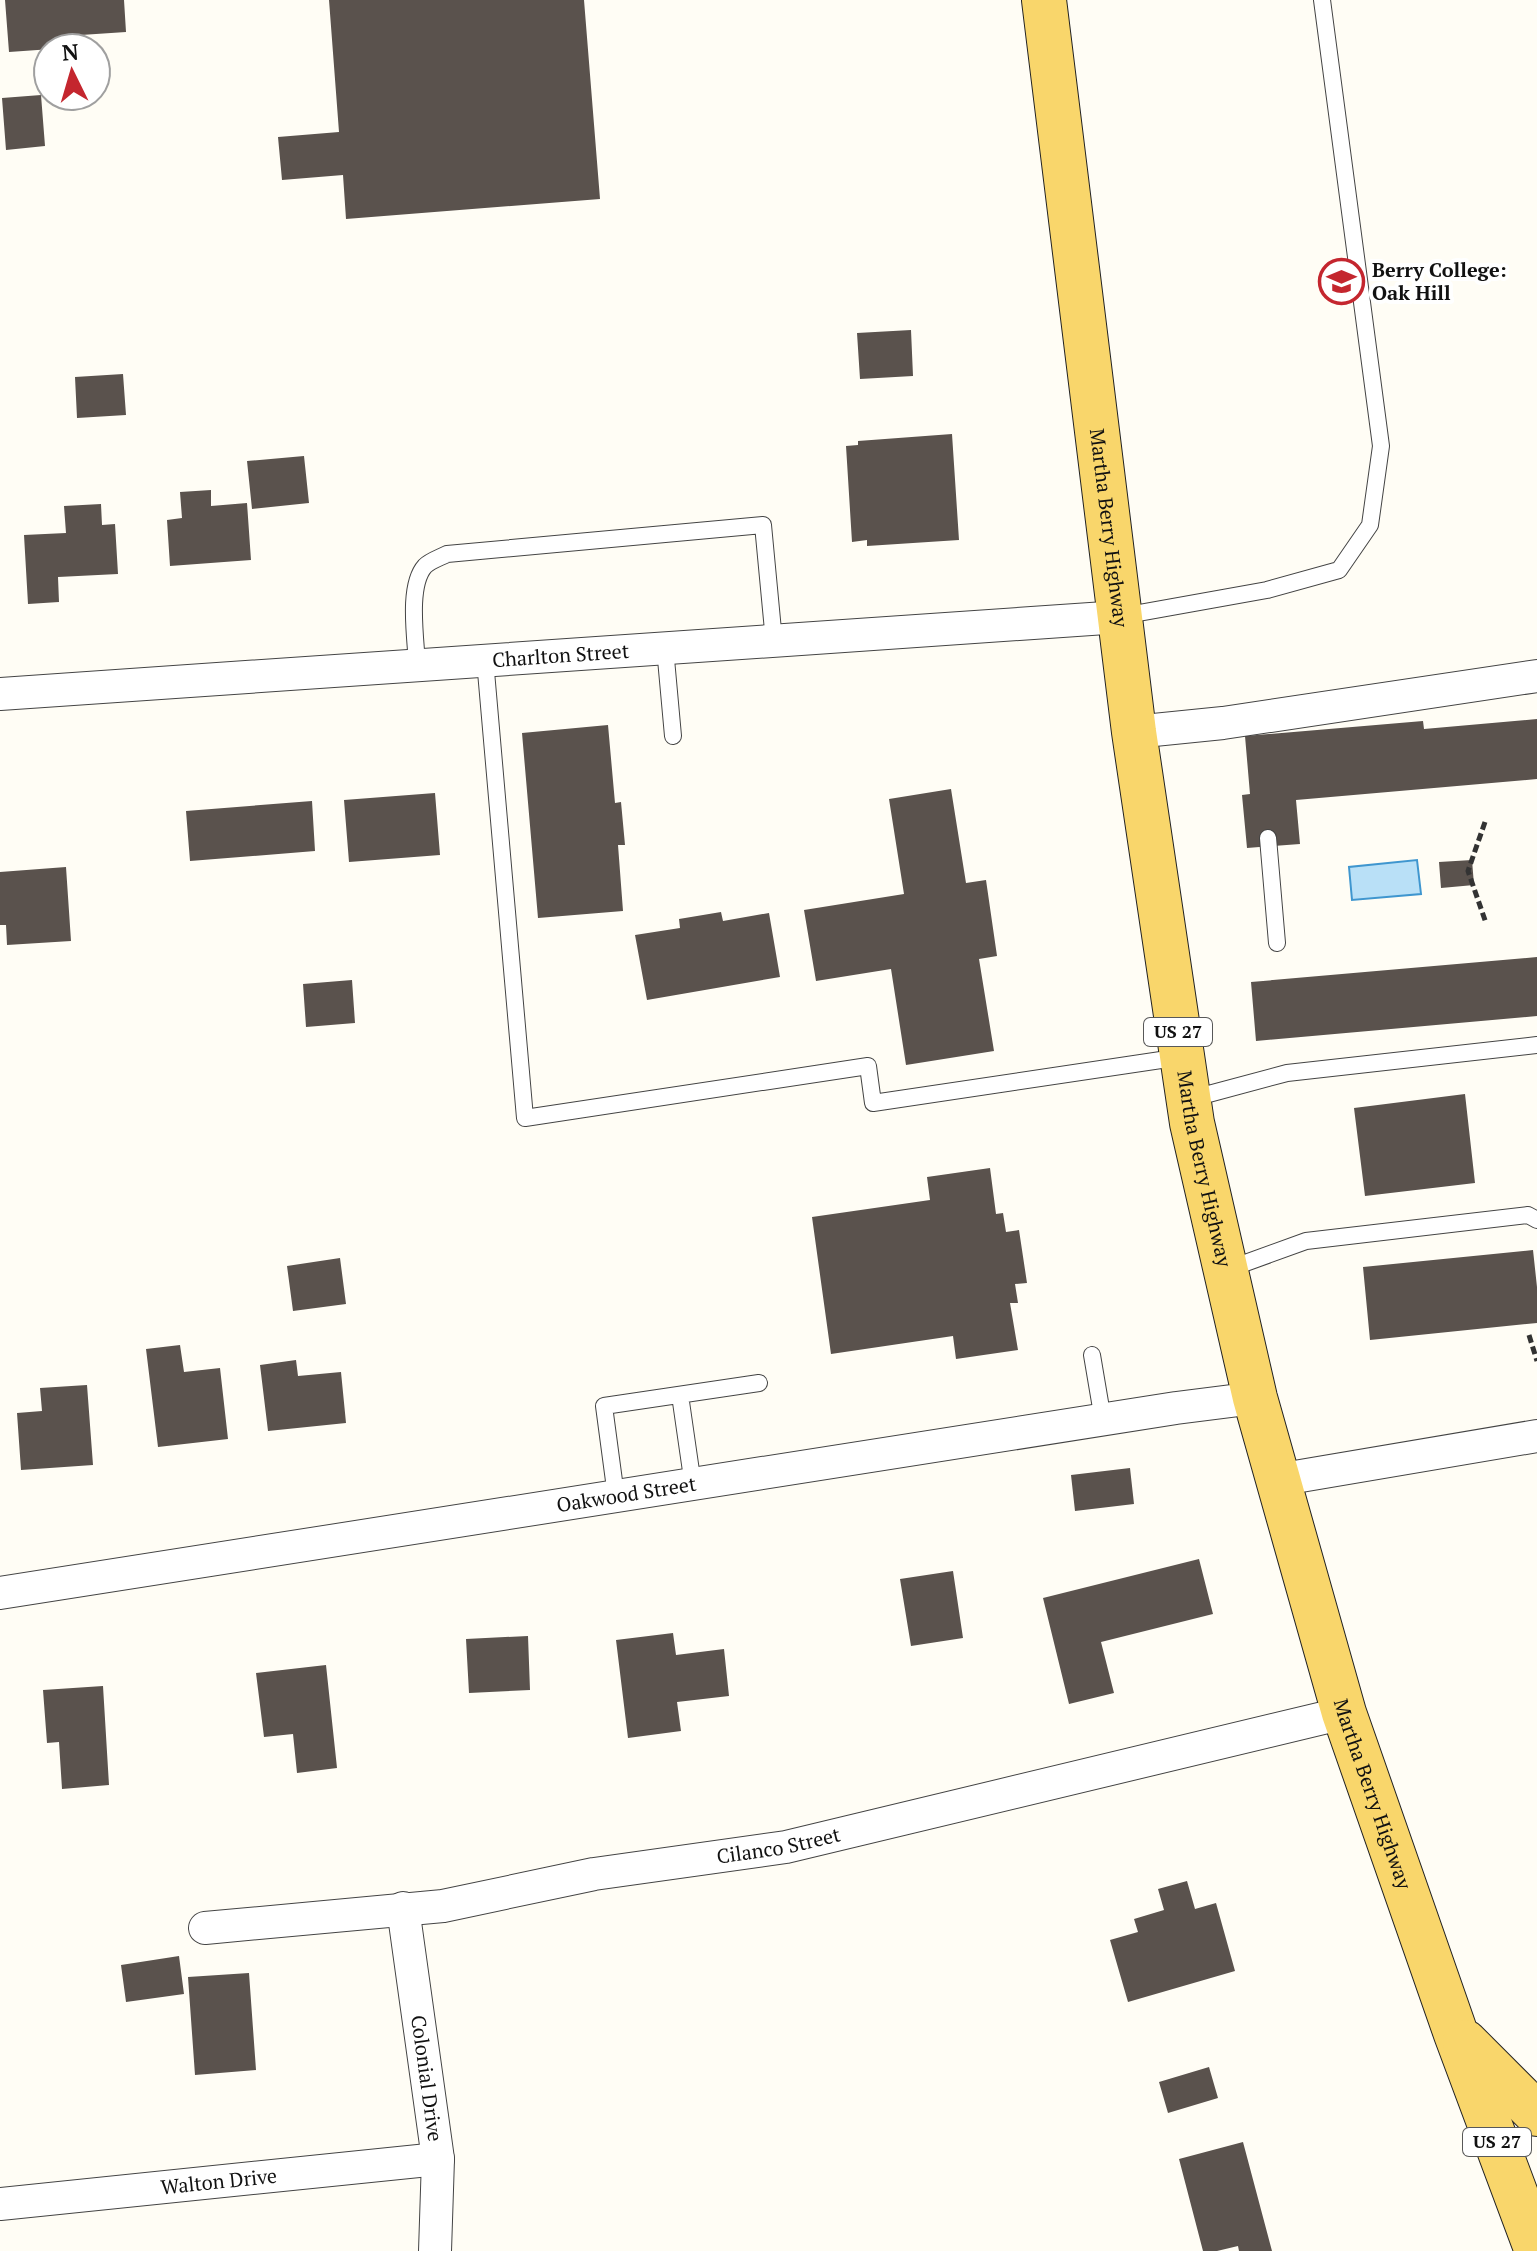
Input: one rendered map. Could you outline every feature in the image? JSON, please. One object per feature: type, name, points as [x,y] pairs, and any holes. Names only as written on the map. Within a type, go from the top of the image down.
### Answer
[{"type":"main road","name":"Martha Berry Highway","points":[[1044,0],[1134,732],[1188,1099],[1224,1270],[1277,1480],[1344,1713],[1456,2034],[1537,2251]]},
{"type":"main road","points":[[1456,2034],[1537,2114]]},
{"type":"street","name":"Charlton Street","points":[[0,694],[1120,617]]},
{"type":"street","points":[[1134,732],[1223,723],[1537,676]]},
{"type":"street","name":"Oakwood Street","points":[[0,1593],[1255,1398]]},
{"type":"street","points":[[1277,1480],[1537,1436]]},
{"type":"street","name":"Cilanco Street","points":[[205,1928],[443,1906],[594,1874],[786,1847],[1344,1713]]},
{"type":"street","name":"Colonial Drive","points":[[403,1908],[438,2159],[435,2251]]},
{"type":"street","name":"Walton Drive","points":[[0,2204],[438,2159]]},
{"type":"lane","points":[[1120,617],[1267,590],[1339,570],[1370,525],[1381,446],[1322,0]]},
{"type":"lane","points":[[417,665],[414,611],[418,576],[426,564],[447,554],[763,525],[774,641]]},
{"type":"lane","points":[[665,648],[673,736]]},
{"type":"lane","points":[[485,660],[525,1118],[868,1066],[873,1103],[1182,1057]]},
{"type":"lane","points":[[1268,838],[1277,943]]},
{"type":"lane","points":[[1188,1099],[1287,1073],[1537,1045]]},
{"type":"lane","points":[[1224,1270],[1306,1241],[1528,1215],[1537,1220]]},
{"type":"lane","points":[[1092,1355],[1103,1420]]},
{"type":"lane","points":[[616,1496],[604,1406],[759,1383]]},
{"type":"lane","points":[[680,1395],[693,1485]]},
{"type":"path","points":[[1485,822],[1468,871],[1486,923]]},
{"type":"path","points":[[1529,1335],[1537,1361]]},
{"type":"water","points":[[1417,860],[1421,894],[1352,900],[1349,867]]},
{"type":"building","points":[[5,0],[124,0],[126,32],[32,32],[32,50],[9,52]]},
{"type":"building","points":[[329,0],[584,0],[600,199],[346,219],[343,175],[282,180],[278,137],[339,132]]},
{"type":"building","points":[[32,96],[32,112],[42,112],[45,146],[6,150],[2,98]]},
{"type":"building","points":[[911,330],[913,376],[860,379],[857,333]]},
{"type":"building","points":[[123,374],[126,415],[77,418],[75,377]]},
{"type":"building","points":[[952,434],[959,540],[867,546],[867,540],[852,542],[846,446],[858,445],[858,441]]},
{"type":"building","points":[[304,456],[309,503],[252,509],[247,461]]},
{"type":"building","points":[[211,490],[211,506],[247,503],[251,560],[170,566],[167,520],[182,518],[180,492]]},
{"type":"building","points":[[101,504],[102,525],[115,524],[118,574],[58,577],[59,602],[28,604],[24,535],[66,533],[64,506]]},
{"type":"building","points":[[1537,719],[1537,779],[1296,800],[1300,844],[1247,848],[1242,795],[1250,794],[1245,736],[1423,721],[1424,729]]},
{"type":"building","points":[[608,725],[615,803],[621,802],[625,845],[618,845],[623,911],[538,918],[522,733]]},
{"type":"building","points":[[951,789],[966,883],[986,880],[997,956],[979,959],[994,1051],[906,1065],[891,969],[816,981],[804,910],[904,894],[889,799]]},
{"type":"building","points":[[435,793],[440,855],[349,862],[344,800]]},
{"type":"building","points":[[312,801],[315,851],[190,861],[186,811]]},
{"type":"building","points":[[1472,860],[1474,885],[1441,888],[1439,862]]},
{"type":"building","points":[[66,867],[71,941],[7,945],[6,925],[0,925],[0,872]]},
{"type":"building","points":[[721,912],[723,921],[769,913],[780,977],[647,1000],[635,935],[680,928],[679,919]]},
{"type":"building","points":[[1537,957],[1537,1016],[1256,1041],[1251,982]]},
{"type":"building","points":[[352,980],[355,1023],[306,1027],[303,984]]},
{"type":"building","points":[[1465,1094],[1475,1183],[1365,1196],[1354,1108]]},
{"type":"building","points":[[990,1168],[996,1214],[1003,1213],[1006,1232],[1019,1230],[1027,1283],[1015,1284],[1018,1303],[1010,1303],[1018,1350],[956,1359],[953,1336],[831,1354],[812,1217],[930,1200],[927,1177]]},
{"type":"building","points":[[1533,1250],[1537,1323],[1370,1340],[1363,1267]]},
{"type":"building","points":[[340,1258],[346,1304],[293,1311],[287,1266]]},
{"type":"building","points":[[180,1345],[184,1372],[220,1368],[228,1439],[158,1447],[146,1349]]},
{"type":"building","points":[[296,1360],[298,1376],[341,1372],[346,1423],[268,1431],[260,1365]]},
{"type":"building","points":[[87,1385],[93,1465],[21,1470],[17,1413],[42,1411],[40,1388]]},
{"type":"building","points":[[1130,1468],[1134,1504],[1075,1511],[1071,1475]]},
{"type":"building","points":[[1199,1559],[1213,1614],[1101,1642],[1114,1693],[1069,1704],[1043,1598]]},
{"type":"building","points":[[953,1571],[963,1638],[911,1646],[900,1579]]},
{"type":"building","points":[[673,1633],[676,1655],[724,1649],[729,1696],[677,1702],[681,1731],[628,1738],[616,1640]]},
{"type":"building","points":[[528,1636],[530,1690],[469,1693],[466,1639]]},
{"type":"building","points":[[326,1665],[337,1768],[297,1773],[293,1734],[264,1737],[256,1673]]},
{"type":"building","points":[[103,1686],[109,1785],[62,1789],[59,1742],[47,1743],[43,1690]]},
{"type":"building","points":[[1187,1881],[1195,1909],[1216,1903],[1235,1971],[1128,2002],[1110,1940],[1138,1932],[1134,1919],[1164,1910],[1158,1889]]},
{"type":"building","points":[[179,1956],[184,1994],[126,2002],[121,1965]]},
{"type":"building","points":[[249,1973],[256,2070],[195,2075],[188,1977]]},
{"type":"building","points":[[1209,2067],[1218,2098],[1168,2113],[1159,2082]]},
{"type":"building","points":[[1243,2142],[1272,2251],[1239,2251],[1238,2246],[1203,2251],[1179,2159]]},
{"type":"place","name":"Berry College: Oak Hill","points":[[1341,282]]}]
